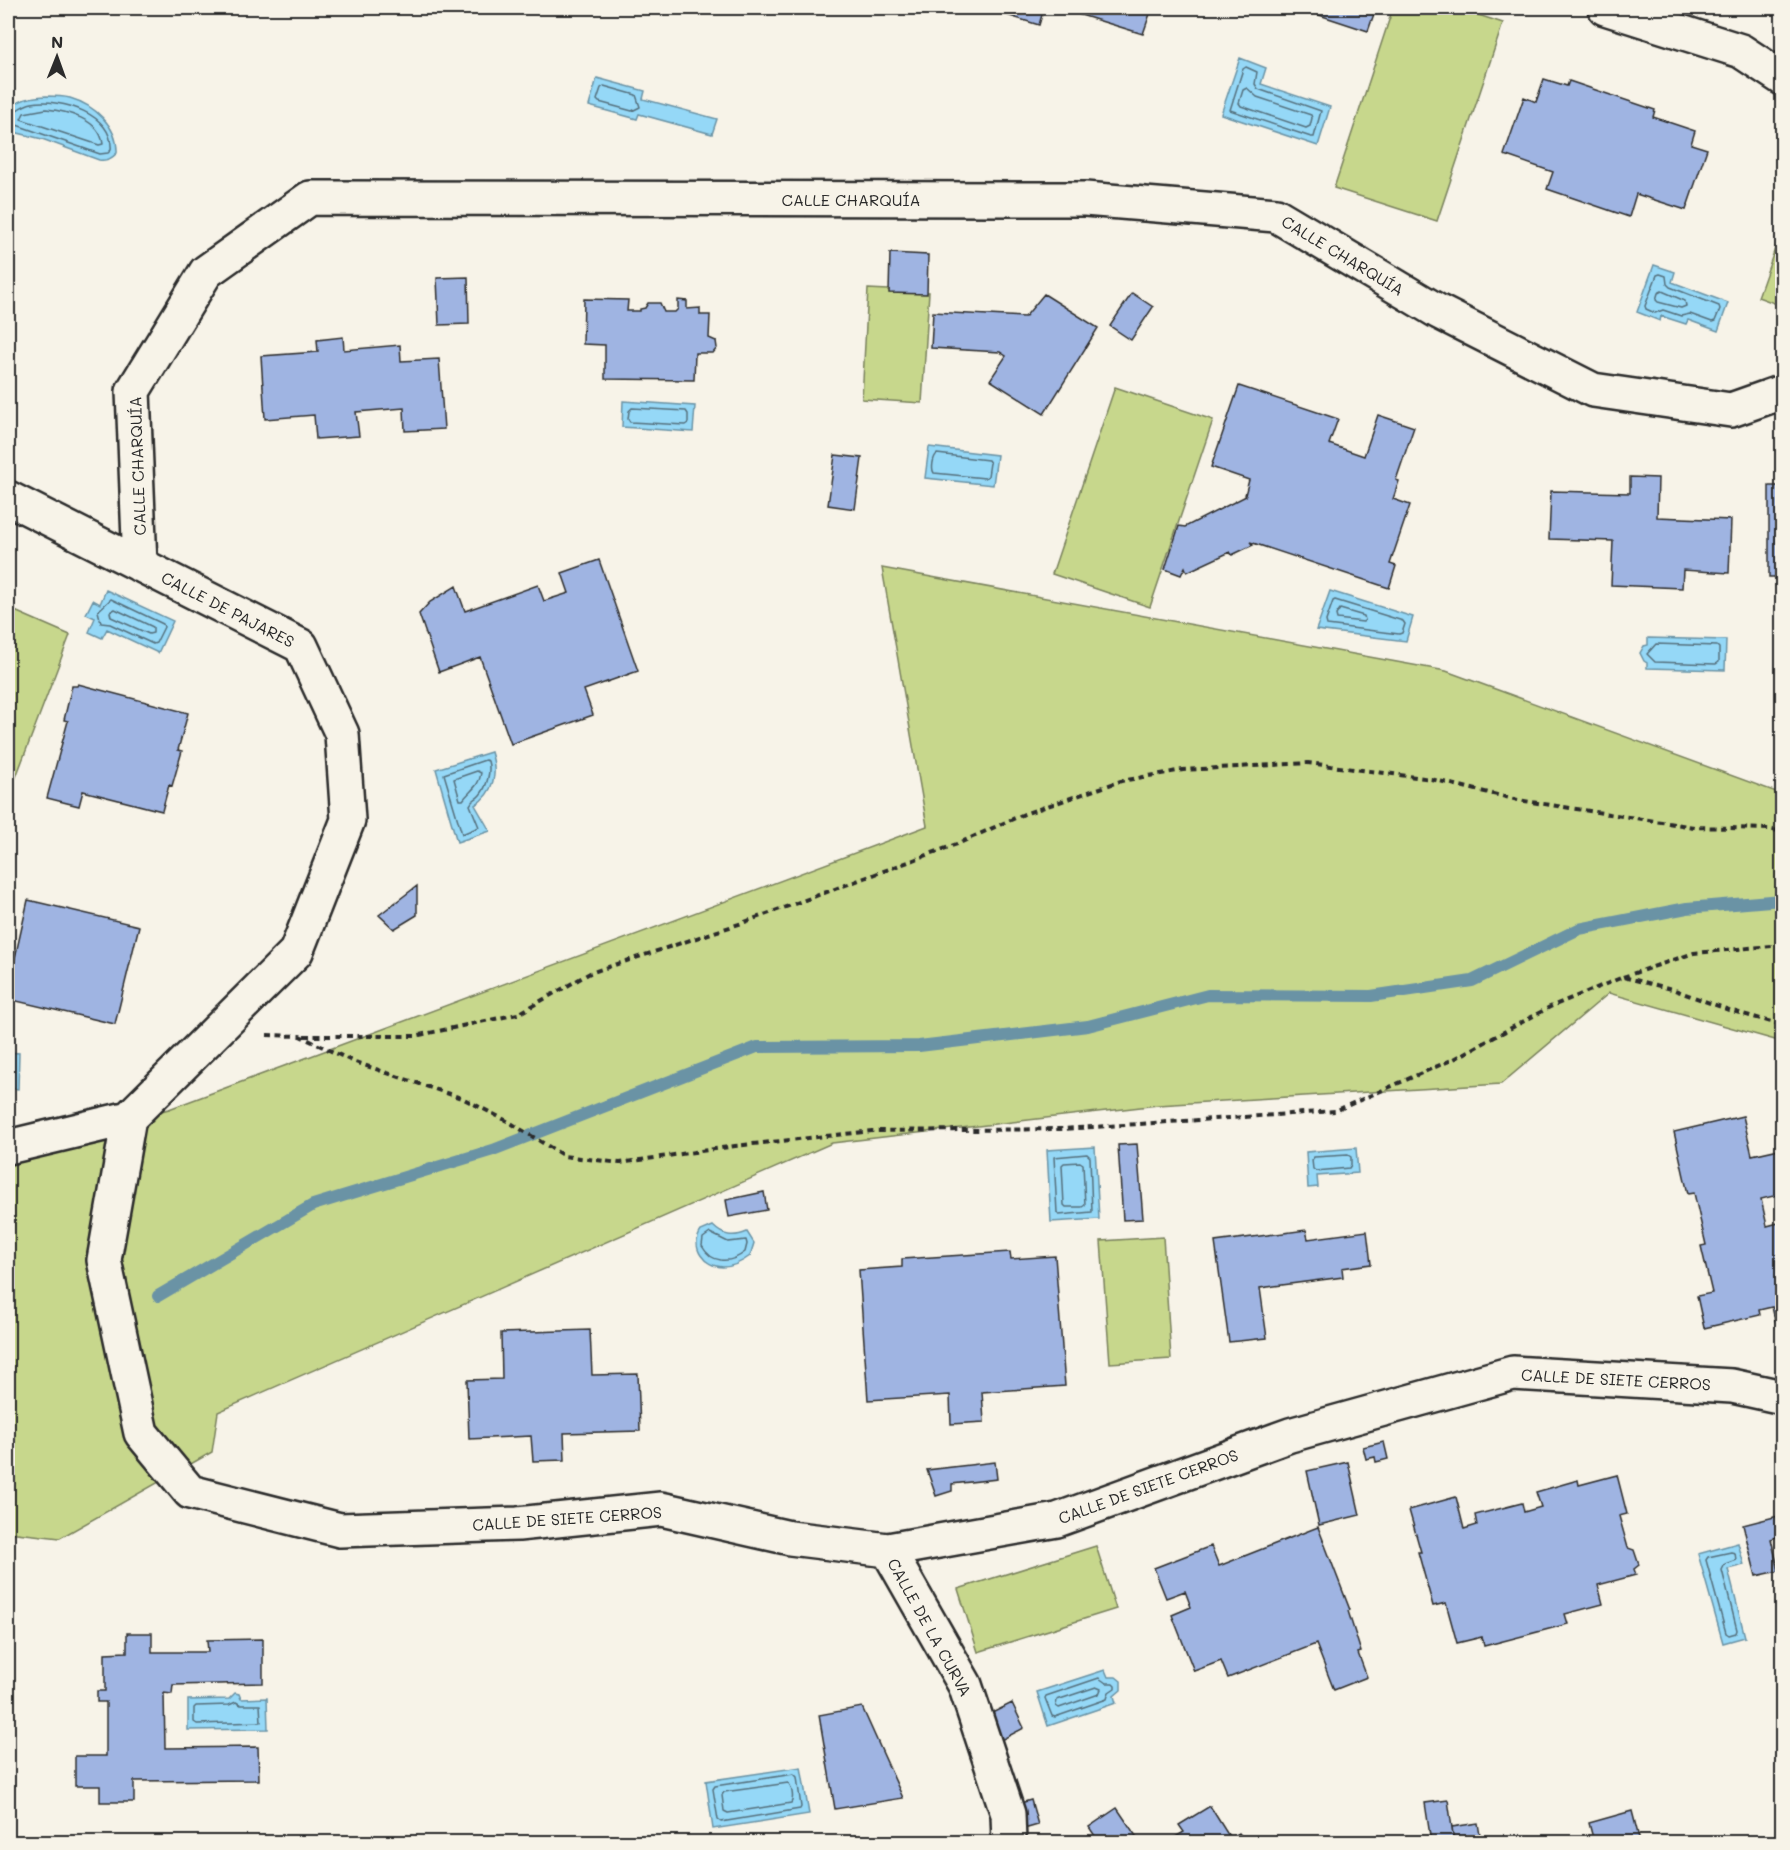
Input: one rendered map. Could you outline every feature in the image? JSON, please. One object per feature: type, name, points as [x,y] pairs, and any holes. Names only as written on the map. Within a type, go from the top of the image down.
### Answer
[{"type":"street","points":[[1605,8],[1741,51],[1782,78]]},
{"type":"street","name":"CALLE CHARQUÍA","points":[[140,565],[133,391],[206,272],[310,198],[1085,199],[1276,215],[1439,312],[1593,390],[1731,410],[1782,392]]},
{"type":"street","name":"CALLE DE PAJARES","points":[[8,498],[301,646],[342,734],[348,820],[296,952],[129,1118]]},
{"type":"street","points":[[8,1147],[129,1118]]},
{"type":"street","name":"CALLE DE SIETE CERROS","points":[[129,1118],[104,1260],[141,1433],[190,1492],[340,1530],[519,1524],[661,1509],[790,1538],[888,1550],[1057,1520],[1290,1434],[1513,1373],[1732,1386],[1782,1397]]},
{"type":"street","name":"CALLE DE LA CURVA","points":[[888,1550],[965,1685],[1008,1815],[1008,1842]]},
{"type":"path","points":[[216,1032],[300,1036],[415,1036],[518,1014],[590,973],[794,904],[957,844],[1035,810],[1121,781],[1183,770],[1308,764],[1431,779],[1518,800],[1694,827],[1769,829],[1782,832]]},
{"type":"path","points":[[300,1036],[352,1061],[464,1099],[509,1122],[564,1156],[620,1163],[735,1146],[872,1131],[1063,1129],[1335,1111],[1456,1058],[1550,1007],[1623,977],[1694,954],[1782,945]]},
{"type":"path","points":[[1623,977],[1672,989],[1729,1010],[1782,1025]]},
{"type":"green space","points":[[1393,8],[1457,8],[1503,23],[1437,221],[1334,188]]},
{"type":"green space","points":[[1782,229],[1782,306],[1758,297]]},
{"type":"green space","points":[[868,289],[929,292],[922,403],[862,399]]},
{"type":"green space","points":[[1115,387],[1213,420],[1150,607],[1052,574]]},
{"type":"green space","points":[[882,568],[1446,671],[1782,794],[1782,1042],[1609,993],[1501,1084],[1158,1105],[832,1143],[218,1412],[212,1452],[60,1538],[8,1532],[8,1152],[169,1109],[927,826]]},
{"type":"green space","points":[[8,608],[70,635],[8,798]]},
{"type":"green space","points":[[1163,1237],[1171,1359],[1110,1363],[1101,1241]]},
{"type":"green space","points":[[1096,1546],[1116,1609],[978,1652],[958,1589]]},
{"type":"water","points":[[1240,58],[1266,68],[1261,84],[1330,107],[1318,146],[1221,114]]},
{"type":"water","points":[[597,78],[645,91],[643,99],[717,119],[712,134],[639,114],[637,119],[589,106]]},
{"type":"water","points":[[46,96],[70,98],[96,111],[113,134],[117,153],[109,159],[99,160],[42,139],[14,132],[9,126],[8,110],[25,99]]},
{"type":"water","points":[[1654,265],[1675,272],[1672,282],[1728,303],[1718,331],[1688,320],[1686,324],[1661,316],[1660,321],[1637,312]]},
{"type":"water","points":[[623,401],[695,406],[693,432],[622,427]]},
{"type":"water","points":[[929,447],[997,455],[993,485],[925,478]]},
{"type":"water","points":[[106,590],[173,621],[158,653],[107,629],[102,638],[89,632],[95,618],[86,614],[93,600],[100,604]]},
{"type":"water","points":[[1330,591],[1413,617],[1406,641],[1316,630]]},
{"type":"water","points":[[1648,638],[1726,640],[1725,670],[1647,668],[1647,663],[1640,653],[1644,646],[1648,645]]},
{"type":"water","points":[[491,752],[494,767],[493,782],[487,795],[475,805],[490,831],[457,842],[436,769]]},
{"type":"water","points":[[8,1052],[19,1053],[18,1089],[8,1088]]},
{"type":"water","points":[[1095,1147],[1099,1219],[1051,1222],[1047,1150]]},
{"type":"water","points":[[1356,1148],[1358,1173],[1317,1176],[1318,1187],[1308,1188],[1306,1152]]},
{"type":"water","points":[[713,1226],[728,1235],[747,1232],[754,1243],[750,1256],[727,1267],[716,1266],[705,1260],[698,1249],[698,1237],[701,1231]]},
{"type":"water","points":[[1738,1543],[1744,1565],[1728,1569],[1745,1637],[1723,1643],[1698,1554]]},
{"type":"water","points":[[1105,1670],[1108,1677],[1116,1677],[1121,1681],[1121,1690],[1114,1696],[1116,1703],[1048,1726],[1037,1692]]},
{"type":"water","points":[[235,1693],[239,1694],[241,1699],[267,1698],[268,1729],[188,1730],[188,1700],[229,1699]]},
{"type":"water","points":[[801,1767],[809,1814],[713,1829],[706,1781]]},
{"type":"building","points":[[984,8],[1044,8],[1039,25]]},
{"type":"building","points":[[1058,8],[1152,8],[1143,34]]},
{"type":"building","points":[[1298,8],[1376,8],[1368,31]]},
{"type":"building","points":[[1544,79],[1567,86],[1569,81],[1655,110],[1653,117],[1695,131],[1691,144],[1707,149],[1686,210],[1636,194],[1629,217],[1547,189],[1553,172],[1504,155],[1524,97],[1536,102]]},
{"type":"building","points":[[890,253],[928,255],[927,294],[889,293]]},
{"type":"building","points":[[468,277],[469,324],[439,325],[437,278]]},
{"type":"building","points":[[1132,293],[1153,307],[1131,340],[1110,326]]},
{"type":"building","points":[[1044,294],[1098,328],[1044,414],[990,380],[1006,356],[1000,352],[931,348],[933,312],[1025,317]]},
{"type":"building","points":[[584,299],[628,300],[627,311],[640,311],[648,303],[660,303],[664,312],[675,312],[678,309],[678,300],[687,301],[687,309],[700,308],[700,315],[710,315],[709,338],[716,341],[717,348],[713,353],[695,353],[694,380],[605,379],[605,345],[583,344]]},
{"type":"building","points":[[343,337],[344,350],[400,345],[401,361],[439,359],[444,429],[405,431],[404,408],[356,412],[359,436],[316,439],[314,415],[265,419],[261,356],[318,352],[317,340]]},
{"type":"building","points":[[1239,386],[1338,419],[1329,444],[1364,456],[1378,415],[1414,427],[1396,480],[1399,481],[1393,499],[1410,505],[1390,564],[1396,566],[1389,588],[1250,542],[1253,545],[1232,555],[1230,552],[1187,572],[1185,567],[1181,575],[1165,569],[1179,526],[1185,527],[1246,496],[1249,480],[1211,467]]},
{"type":"building","points":[[835,455],[862,458],[855,509],[828,505]]},
{"type":"building","points":[[1630,477],[1658,478],[1657,517],[1731,520],[1729,573],[1683,570],[1682,588],[1611,585],[1613,541],[1549,539],[1551,491],[1630,493]]},
{"type":"building","points":[[1769,486],[1782,486],[1782,577],[1769,577]]},
{"type":"building","points":[[599,560],[638,671],[584,690],[593,715],[511,744],[480,657],[439,672],[419,614],[430,602],[456,586],[465,611],[538,585],[544,601],[569,593],[562,573]]},
{"type":"building","points":[[78,684],[188,713],[178,750],[182,751],[162,811],[83,791],[79,806],[47,798],[68,721],[64,720],[72,686]]},
{"type":"building","points":[[417,886],[417,915],[394,929],[379,915]]},
{"type":"building","points":[[28,900],[139,926],[115,1024],[8,999],[8,989]]},
{"type":"building","points":[[1743,1116],[1752,1155],[1779,1149],[1782,1166],[1782,1194],[1761,1199],[1767,1226],[1782,1222],[1782,1270],[1778,1271],[1782,1293],[1782,1326],[1777,1328],[1772,1307],[1759,1310],[1760,1315],[1704,1328],[1697,1296],[1712,1293],[1701,1246],[1706,1245],[1694,1193],[1688,1194],[1674,1132]]},
{"type":"building","points":[[1137,1144],[1143,1219],[1123,1220],[1118,1145]]},
{"type":"building","points":[[764,1192],[767,1210],[729,1217],[726,1200]]},
{"type":"building","points":[[1306,1230],[1308,1239],[1367,1231],[1371,1264],[1342,1268],[1343,1277],[1260,1288],[1267,1338],[1229,1342],[1215,1242]]},
{"type":"building","points":[[1010,1252],[1011,1259],[1055,1256],[1065,1386],[982,1392],[984,1422],[951,1424],[950,1395],[868,1400],[859,1270],[902,1267],[902,1259]]},
{"type":"building","points":[[590,1330],[592,1375],[638,1374],[640,1431],[564,1433],[565,1460],[533,1461],[531,1436],[469,1439],[467,1380],[502,1379],[501,1333]]},
{"type":"building","points":[[1384,1442],[1388,1459],[1376,1462],[1375,1457],[1366,1459],[1363,1447]]},
{"type":"building","points":[[995,1462],[997,1479],[952,1484],[952,1491],[936,1496],[927,1470]]},
{"type":"building","points":[[1348,1462],[1360,1515],[1319,1525],[1307,1471]]},
{"type":"building","points":[[1617,1475],[1627,1514],[1619,1516],[1628,1548],[1634,1550],[1639,1565],[1634,1569],[1636,1575],[1598,1585],[1603,1604],[1565,1614],[1568,1624],[1484,1646],[1482,1637],[1457,1643],[1446,1603],[1433,1606],[1409,1510],[1456,1497],[1464,1529],[1477,1525],[1475,1515],[1522,1503],[1524,1512],[1541,1507],[1536,1492],[1578,1480],[1579,1485]]},
{"type":"building","points":[[1782,1515],[1782,1535],[1771,1539],[1779,1571],[1756,1576],[1743,1525]]},
{"type":"building","points":[[1318,1527],[1350,1610],[1348,1611],[1361,1652],[1358,1653],[1367,1677],[1334,1690],[1316,1644],[1228,1678],[1221,1661],[1194,1671],[1172,1615],[1191,1607],[1185,1591],[1166,1598],[1154,1568],[1211,1546],[1219,1566]]},
{"type":"building","points":[[127,1633],[152,1633],[152,1652],[208,1652],[207,1640],[263,1639],[263,1683],[173,1685],[172,1694],[164,1693],[165,1748],[258,1747],[259,1780],[134,1781],[134,1802],[100,1802],[100,1786],[75,1786],[75,1756],[106,1756],[106,1702],[97,1702],[97,1691],[105,1691],[105,1653],[127,1652]]},
{"type":"building","points":[[1012,1703],[1024,1728],[999,1741],[986,1716]]},
{"type":"building","points":[[862,1707],[903,1798],[835,1809],[819,1715]]},
{"type":"building","points":[[1031,1800],[1038,1825],[1024,1829],[1017,1804]]},
{"type":"building","points":[[1448,1800],[1454,1842],[1431,1842],[1425,1803]]},
{"type":"building","points":[[1210,1806],[1230,1838],[1239,1833],[1246,1842],[1167,1842],[1184,1832],[1179,1825]]},
{"type":"building","points":[[1117,1808],[1140,1842],[1099,1842],[1089,1827]]},
{"type":"building","points":[[1632,1811],[1640,1842],[1594,1842],[1589,1823]]},
{"type":"building","points":[[1478,1823],[1481,1842],[1454,1842],[1452,1827]]},
{"type":"waterway","points":[[158,1296],[313,1205],[493,1150],[757,1047],[919,1046],[1088,1026],[1208,995],[1371,996],[1472,981],[1579,929],[1687,908],[1782,900]]}]
